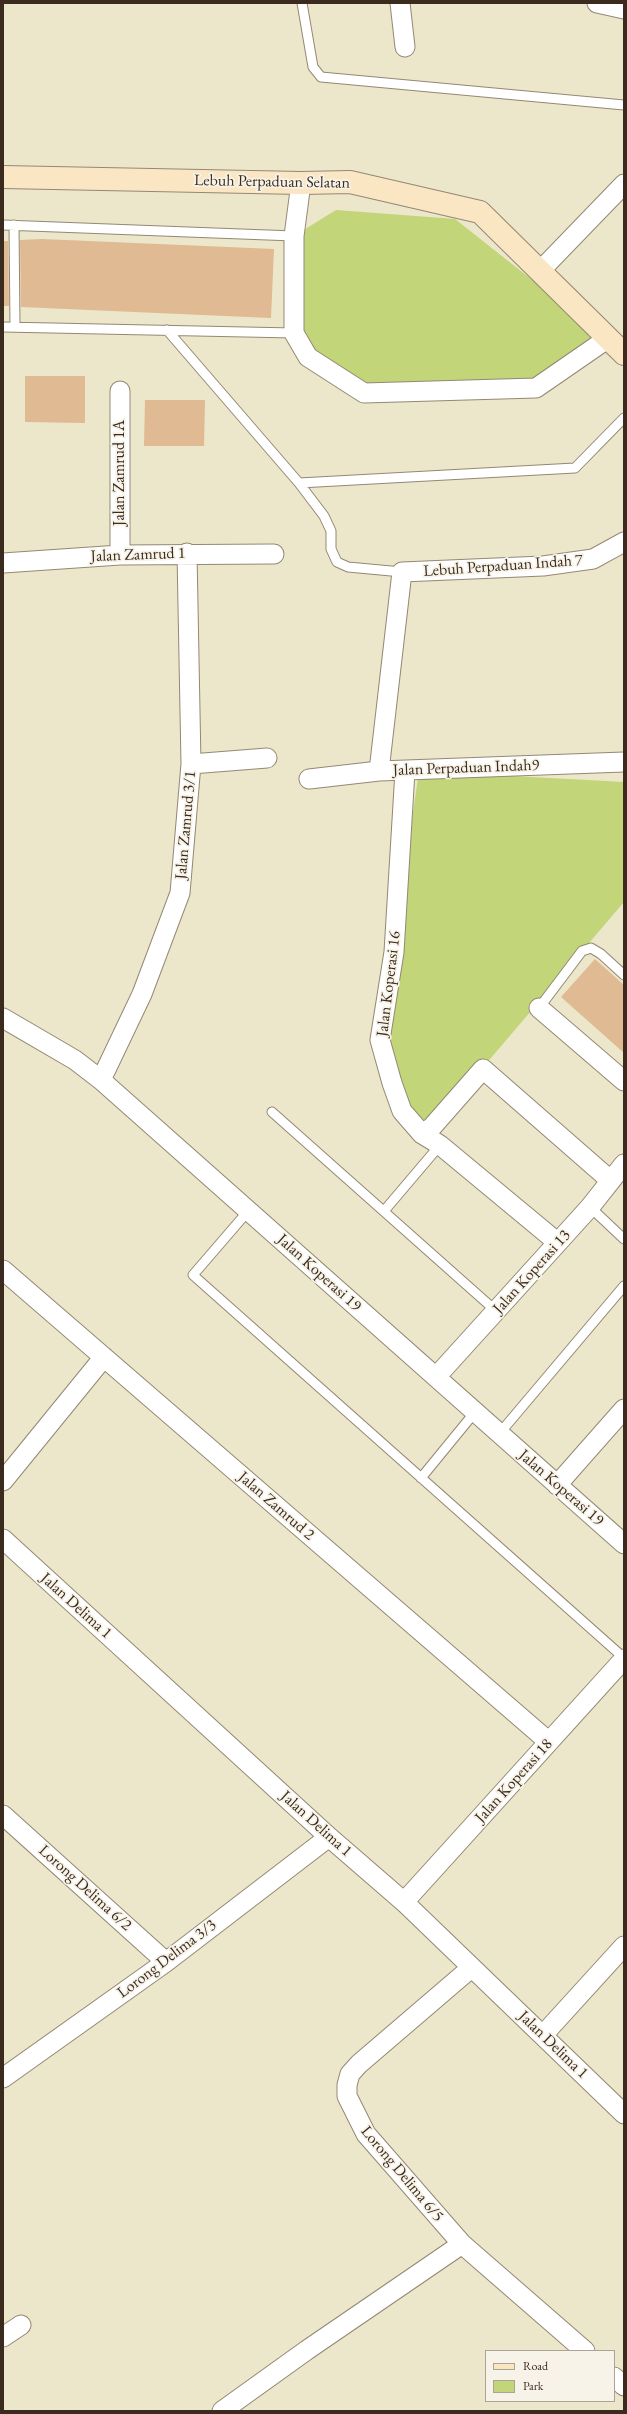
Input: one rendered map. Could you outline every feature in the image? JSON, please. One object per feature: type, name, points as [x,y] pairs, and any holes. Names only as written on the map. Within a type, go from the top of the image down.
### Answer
[{"type":"street","points":[[400,3],[405,46]]},
{"type":"street","points":[[597,3],[624,9]]},
{"type":"street","name":"Lebuh Perpaduan Selatan","points":[[3,177],[301,184],[350,182],[480,212],[607,339],[624,354]]},
{"type":"street","points":[[301,184],[294,236],[294,333],[308,356],[364,393],[536,388],[607,339]]},
{"type":"street","points":[[540,271],[624,184]]},
{"type":"street","name":"Jalan Zamrud 1A","points":[[120,391],[120,555]]},
{"type":"street","name":"Lebuh Perpaduan Indah 7","points":[[402,572],[543,566],[594,560],[624,542]]},
{"type":"street","name":"Jalan Zamrud 1","points":[[3,563],[120,555],[187,553],[274,554]]},
{"type":"street","name":"Jalan Zamrud 3/1","points":[[101,1080],[142,994],[180,893],[191,764],[187,553]]},
{"type":"street","points":[[379,771],[402,572]]},
{"type":"street","points":[[191,764],[267,758]]},
{"type":"street","name":"Jalan Perpaduan Indah9","points":[[309,779],[379,771],[624,762]]},
{"type":"street","name":"Jalan Koperasi 16","points":[[405,770],[394,952],[380,1040],[402,1111],[422,1134],[440,1145],[557,1242]]},
{"type":"street","points":[[539,1008],[624,1081]]},
{"type":"street","name":"Jalan Koperasi 19","points":[[3,1018],[75,1060],[101,1080],[158,1133],[249,1210],[499,1434],[624,1543]]},
{"type":"street","points":[[422,1134],[432,1127],[483,1069],[610,1180]]},
{"type":"street","name":"Jalan Koperasi 13","points":[[436,1377],[590,1207],[624,1164]]},
{"type":"street","name":"Jalan Zamrud 2","points":[[3,1270],[549,1742]]},
{"type":"street","points":[[3,1480],[104,1357]]},
{"type":"street","points":[[557,1485],[624,1409]]},
{"type":"street","name":"Jalan Delima 1","points":[[3,1539],[329,1837],[404,1902],[624,2114]]},
{"type":"street","name":"Jalan Koperasi 18","points":[[404,1902],[624,1658]]},
{"type":"street","name":"Lorong Delima 6/2","points":[[5,1819],[166,1962]]},
{"type":"street","name":"Lorong Delima 3/3","points":[[3,2078],[166,1962],[329,1837]]},
{"type":"street","points":[[543,2035],[624,1946]]},
{"type":"street","name":"Lorong Delima 6/5","points":[[471,1968],[359,2064],[350,2074],[347,2085],[352,2107],[366,2134],[462,2244],[584,2350]]},
{"type":"street","points":[[222,2411],[307,2350],[462,2244]]},
{"type":"street","points":[[3,2337],[21,2325]]},
{"type":"street","points":[[615,2378],[624,2386]]},
{"type":"lane","points":[[302,3],[313,67],[321,77],[624,105]]},
{"type":"lane","points":[[3,225],[294,236]]},
{"type":"lane","points":[[14,225],[15,328]]},
{"type":"lane","points":[[3,327],[294,333]]},
{"type":"lane","points":[[167,330],[299,483],[324,516],[331,531],[331,549],[337,562],[348,567],[402,572]]},
{"type":"lane","points":[[299,483],[575,468],[624,418]]},
{"type":"lane","points":[[539,1008],[582,951],[591,948],[601,954],[624,975]]},
{"type":"lane","points":[[272,1112],[496,1311]]},
{"type":"lane","points":[[384,1211],[440,1145]]},
{"type":"lane","points":[[590,1207],[624,1239]]},
{"type":"lane","points":[[249,1210],[193,1275],[624,1658]]},
{"type":"lane","points":[[499,1434],[624,1286]]},
{"type":"lane","points":[[421,1478],[475,1412]]},
{"type":"green space","points":[[336,210],[455,219],[607,339],[536,388],[364,393],[294,333],[294,236]]},
{"type":"green space","points":[[419,771],[624,782],[624,902],[432,1127],[410,1120],[380,1040]]},
{"type":"building","points":[[42,239],[274,249],[271,318],[21,307],[20,240]]},
{"type":"building","points":[[3,241],[8,241],[9,306],[3,306]]},
{"type":"building","points":[[25,376],[85,376],[85,423],[25,422]]},
{"type":"building","points":[[145,400],[205,400],[204,446],[144,446]]},
{"type":"building","points":[[595,959],[624,985],[624,1053],[561,997]]}]
